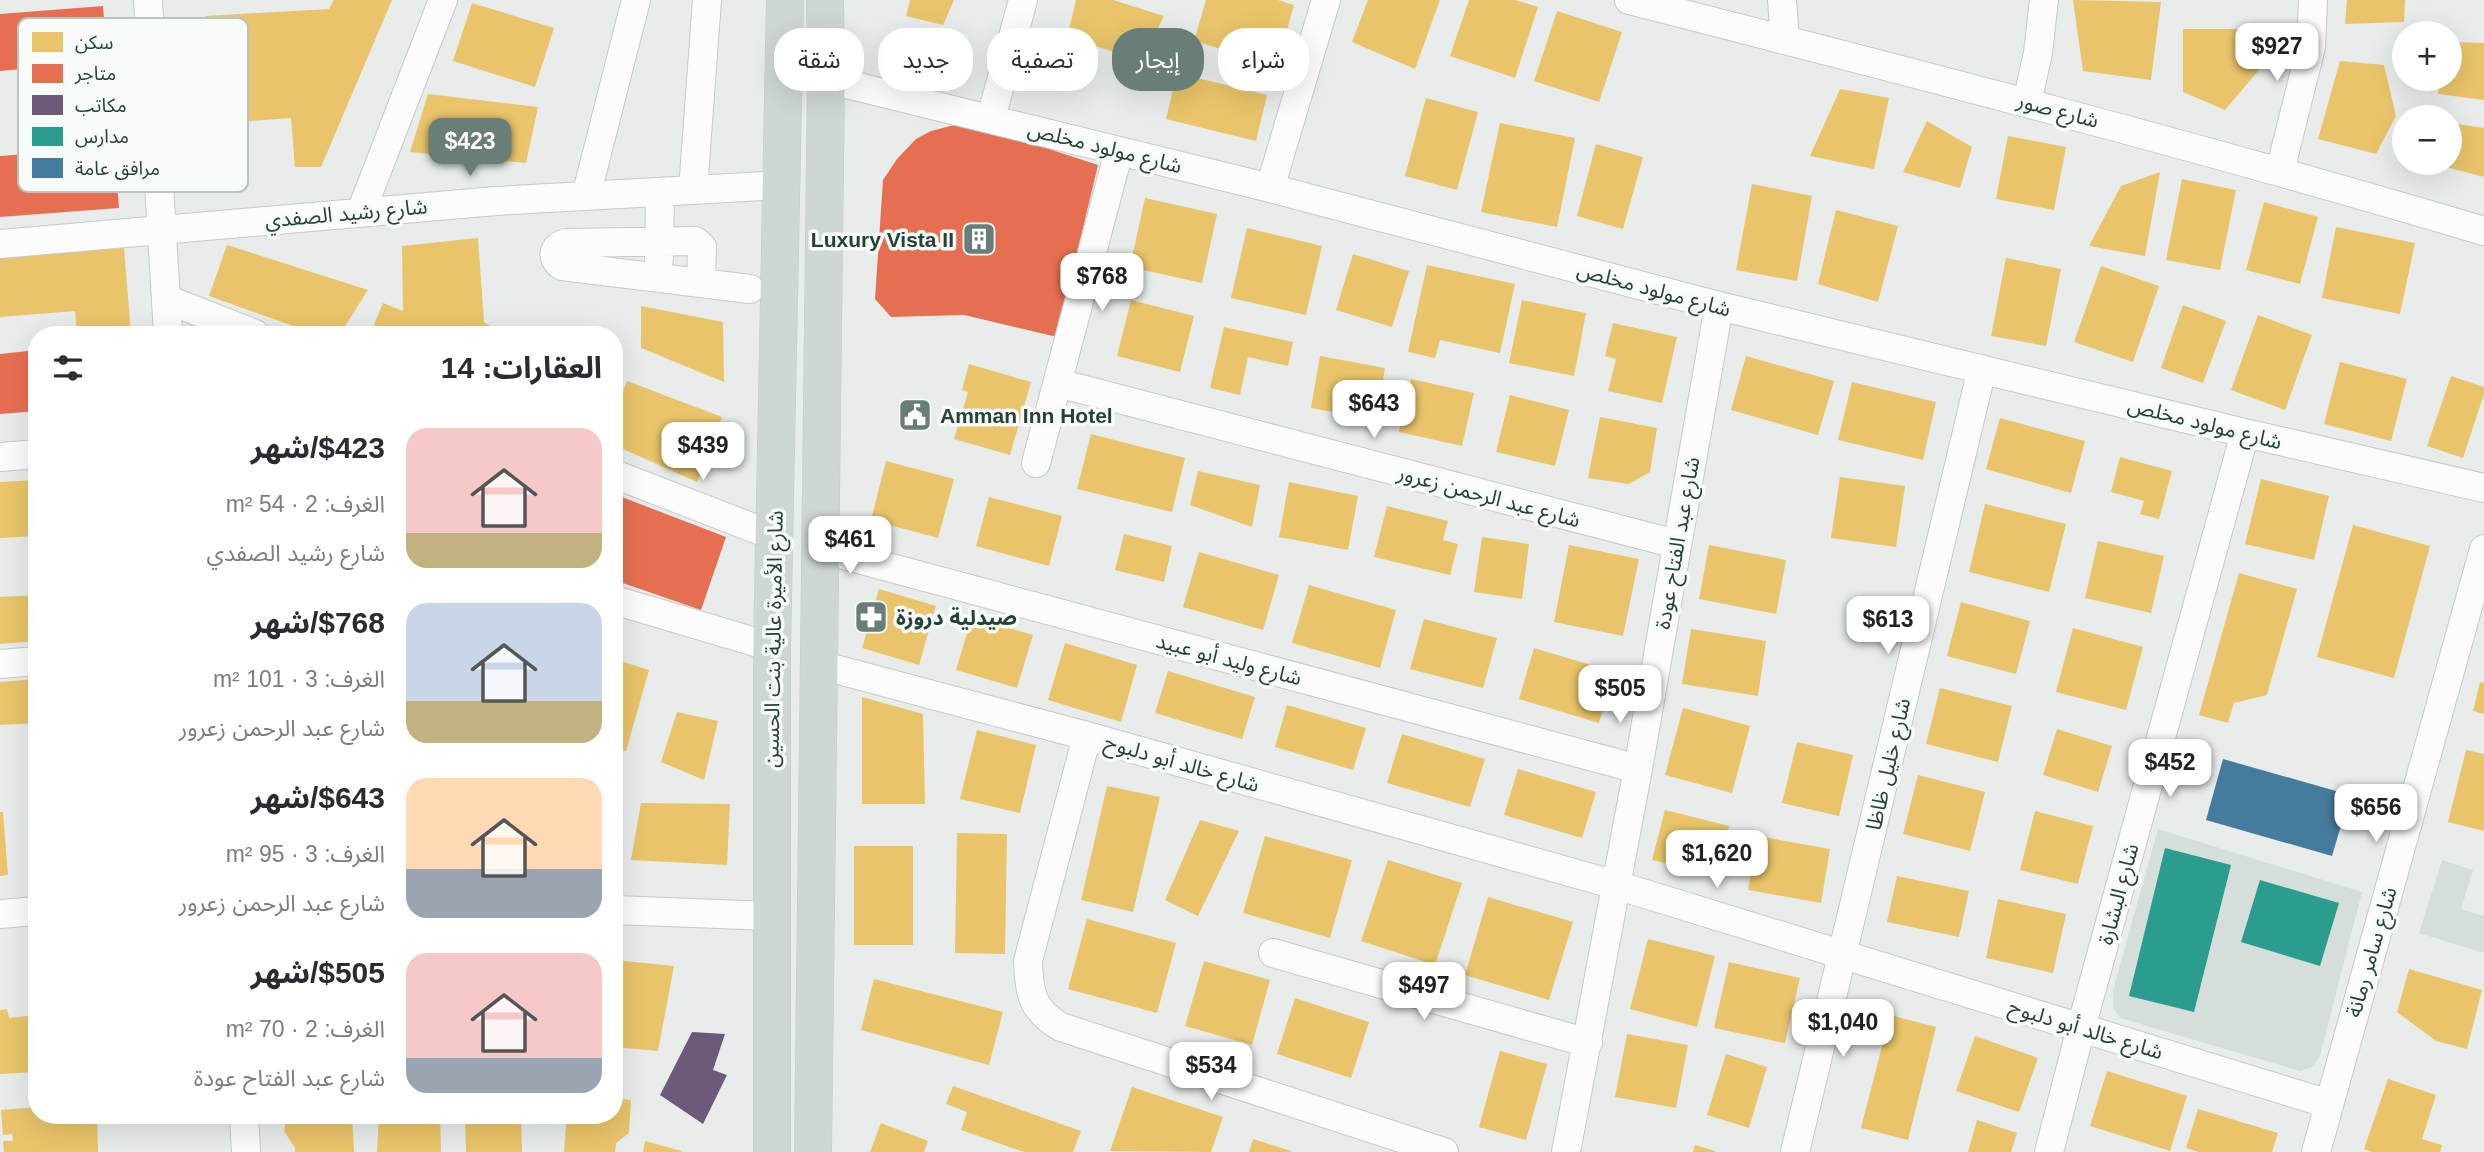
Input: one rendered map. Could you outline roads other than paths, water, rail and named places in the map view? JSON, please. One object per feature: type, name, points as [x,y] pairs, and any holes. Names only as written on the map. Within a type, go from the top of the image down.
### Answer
[{"type":"main road","name":"شارع الأميرة عالية بنت الحسين","points":[[772,1152],[772,647],[785,0]]},
{"type":"main road","points":[[825,0],[825,28]]},
{"type":"main road","points":[[813,1152],[826,91]]},
{"type":"street","points":[[148,0],[149,18]]},
{"type":"street","points":[[361,212],[443,0]]},
{"type":"street","points":[[586,196],[636,0]]},
{"type":"street","points":[[693,190],[707,0]]},
{"type":"street","points":[[991,118],[1023,0]]},
{"type":"street","points":[[1270,188],[1326,0]]},
{"type":"street","name":"شارع صور","points":[[1629,0],[2280,170],[2484,231]]},
{"type":"street","points":[[1782,0],[1785,40]]},
{"type":"street","points":[[2027,102],[2038,53],[2044,0]]},
{"type":"street","points":[[2280,170],[2311,47],[2313,0]]},
{"type":"street","name":"شارع مولود مخلص","points":[[864,88],[1270,188],[1719,306],[2484,488]]},
{"type":"street","points":[[1036,463],[1119,151]]},
{"type":"street","name":"شارع رشيد الصفدي","points":[[0,244],[361,212],[782,185]]},
{"type":"street","points":[[160,192],[168,326]]},
{"type":"street","points":[[659,278],[660,192]]},
{"type":"street","points":[[701,283],[702,249],[695,241],[566,243],[556,247],[554,252],[554,258],[562,266],[750,289]]},
{"type":"street","points":[[166,299],[235,326]]},
{"type":"street","name":"شارع عبد الفتاح عودة","points":[[1566,1152],[1638,769],[1719,306]]},
{"type":"street","name":"شارع خليل ظاظا","points":[[1842,954],[1982,369]]},
{"type":"street","name":"شارع عبد الرحمن زعرور","points":[[1058,383],[1676,544]]},
{"type":"street","name":"شارع البشارة","points":[[2049,1152],[2245,433]]},
{"type":"street","points":[[0,457],[28,455]]},
{"type":"street","points":[[623,477],[774,536]]},
{"type":"street","name":"شارع وليد أبو عبيد","points":[[821,549],[1638,769]]},
{"type":"street","name":"شارع سامر رمانة","points":[[2316,1152],[2484,549]]},
{"type":"street","points":[[623,603],[772,647]]},
{"type":"street","points":[[0,664],[28,662]]},
{"type":"street","points":[[820,664],[1087,736]]},
{"type":"street","name":"شارع خالد أبو دلبوح","points":[[1444,1152],[1061,1027],[1044,1017],[1028,989],[1028,961],[1087,736],[1616,885],[2329,1104]]},
{"type":"street","points":[[623,910],[772,916]]},
{"type":"street","points":[[0,914],[28,912]]},
{"type":"street","points":[[1273,953],[1588,1044]]},
{"type":"street","points":[[1795,1152],[1842,954]]},
{"type":"street","points":[[244,1124],[246,1152]]},
{"type":"place","name":"Luxury Vista II","points":[[979,239]]},
{"type":"place","name":"Amman Inn Hotel","points":[[915,415]]},
{"type":"place","name":"صيدلية دروزة","points":[[871,617]]}]
